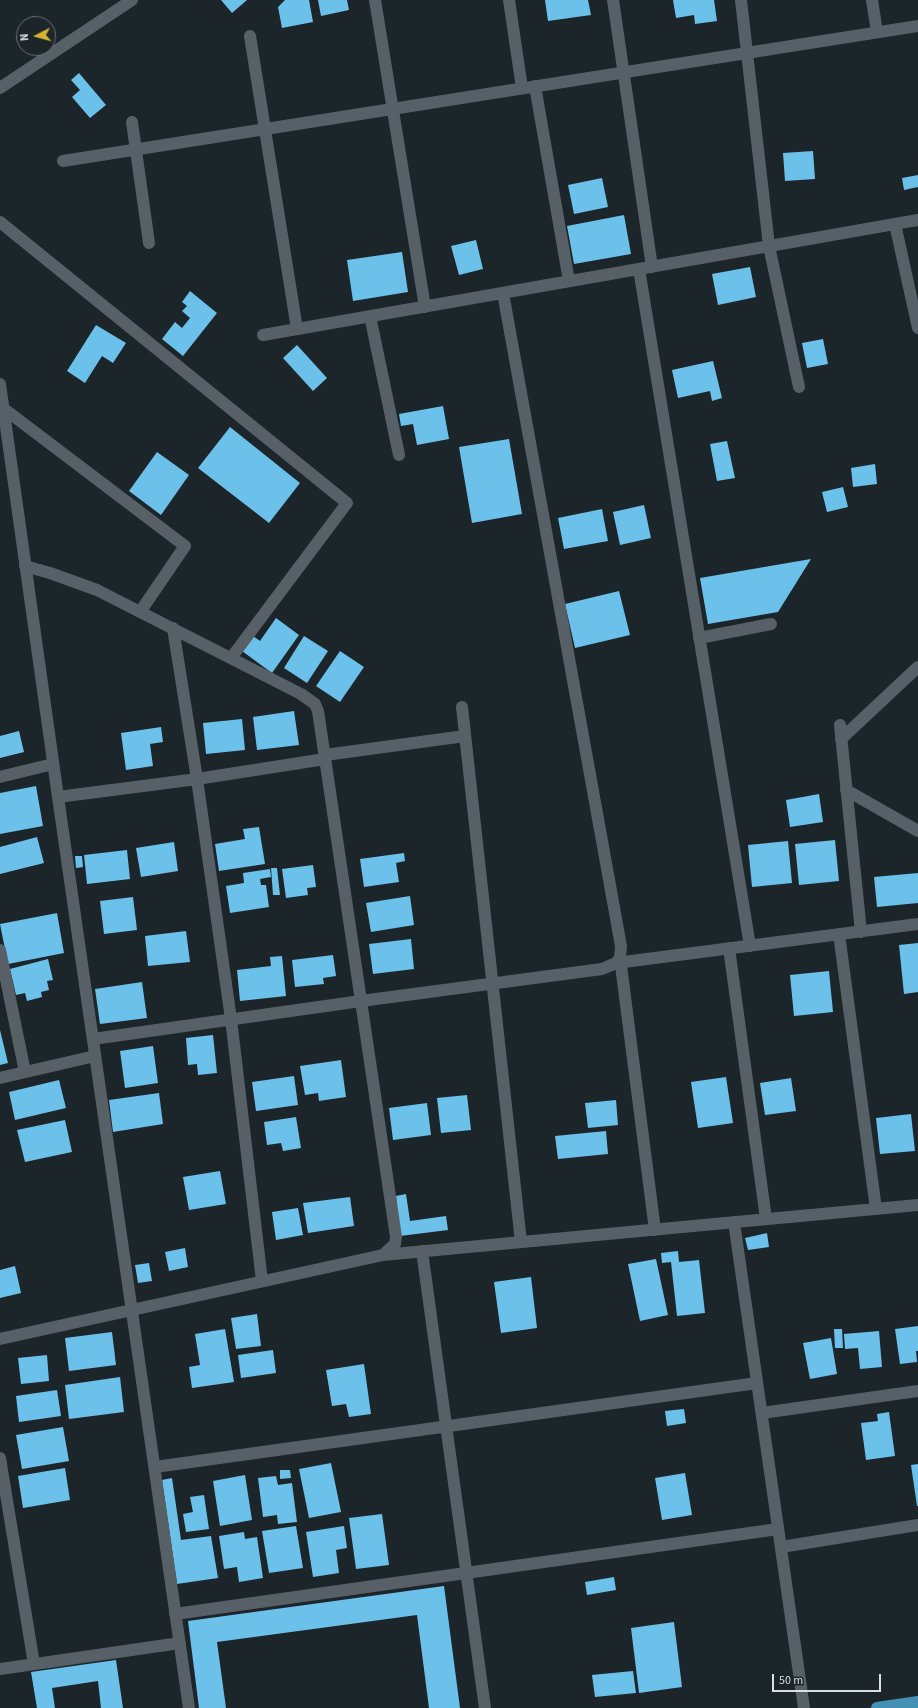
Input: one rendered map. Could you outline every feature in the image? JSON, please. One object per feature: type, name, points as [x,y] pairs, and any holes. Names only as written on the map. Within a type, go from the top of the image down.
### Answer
[{"type":"main road","points":[[877,1708],[918,1702]]},
{"type":"street","points":[[0,88],[132,0]]},
{"type":"street","points":[[375,0],[425,307]]},
{"type":"street","points":[[509,0],[522,88]]},
{"type":"street","points":[[613,0],[652,267]]},
{"type":"street","points":[[741,0],[769,246],[799,387]]},
{"type":"street","points":[[872,0],[877,32]]},
{"type":"street","points":[[63,161],[918,26]]},
{"type":"street","points":[[250,36],[297,329]]},
{"type":"street","points":[[535,86],[569,281]]},
{"type":"street","points":[[132,122],[149,243]]},
{"type":"street","points":[[264,335],[918,220]]},
{"type":"street","points":[[0,222],[347,502],[231,658]]},
{"type":"street","points":[[895,224],[918,328]]},
{"type":"street","points":[[638,269],[750,946]]},
{"type":"street","points":[[503,293],[621,946],[619,961],[655,1230]]},
{"type":"street","points":[[370,316],[399,455]]},
{"type":"street","points":[[0,384],[53,764],[189,1708]]},
{"type":"street","points":[[3,408],[185,546],[140,612]]},
{"type":"street","points":[[26,566],[97,590],[301,694],[315,704],[318,711],[325,757],[396,1237],[395,1244],[383,1255]]},
{"type":"street","points":[[699,638],[771,624]]},
{"type":"street","points":[[173,628],[197,779],[231,1019],[262,1281]]},
{"type":"street","points":[[841,739],[918,667]]},
{"type":"street","points":[[462,707],[521,1242]]},
{"type":"street","points":[[840,725],[861,932]]},
{"type":"street","points":[[58,797],[197,779],[325,757],[465,736]]},
{"type":"street","points":[[0,777],[53,764]]},
{"type":"street","points":[[846,790],[918,831]]},
{"type":"street","points":[[93,1039],[602,969],[619,961],[750,946],[918,924]]},
{"type":"street","points":[[839,934],[876,1209]]},
{"type":"street","points":[[729,948],[766,1219]]},
{"type":"street","points":[[0,950],[24,1072]]},
{"type":"street","points":[[0,1078],[95,1056]]},
{"type":"street","points":[[0,1339],[383,1255],[918,1205]]},
{"type":"street","points":[[734,1222],[804,1708]]},
{"type":"street","points":[[422,1251],[485,1708]]},
{"type":"street","points":[[155,1467],[757,1383]]},
{"type":"street","points":[[762,1413],[918,1391]]},
{"type":"street","points":[[0,1458],[34,1664]]},
{"type":"street","points":[[781,1547],[918,1525]]},
{"type":"street","points":[[175,1614],[778,1529]]},
{"type":"street","points":[[0,1669],[180,1643]]},
{"type":"building","points":[[221,0],[247,0],[232,13]]},
{"type":"building","points":[[285,0],[309,0],[313,22],[282,28],[278,7]]},
{"type":"building","points":[[318,0],[347,0],[349,10],[321,16]]},
{"type":"building","points":[[545,0],[588,0],[591,15],[548,21]]},
{"type":"building","points":[[673,0],[714,0],[717,21],[695,24],[694,15],[676,18]]},
{"type":"building","points":[[79,73],[106,105],[90,118],[72,97],[80,90],[71,80]]},
{"type":"building","points":[[813,151],[815,179],[785,181],[783,153]]},
{"type":"building","points":[[918,175],[918,187],[904,190],[902,178]]},
{"type":"building","points":[[602,178],[608,207],[574,214],[568,185]]},
{"type":"building","points":[[624,215],[631,254],[574,264],[567,226]]},
{"type":"building","points":[[476,240],[483,269],[459,275],[451,246]]},
{"type":"building","points":[[402,252],[408,292],[353,301],[347,260]]},
{"type":"building","points":[[750,267],[756,297],[718,305],[712,274]]},
{"type":"building","points":[[190,291],[217,313],[183,356],[162,339],[175,322],[182,328],[190,318],[182,311],[187,306],[182,302]]},
{"type":"building","points":[[96,325],[126,343],[113,363],[102,356],[85,383],[67,371]]},
{"type":"building","points":[[823,339],[828,364],[807,368],[802,343]]},
{"type":"building","points":[[297,345],[327,378],[313,391],[283,358]]},
{"type":"building","points":[[713,361],[722,398],[712,401],[710,391],[678,398],[672,370]]},
{"type":"building","points":[[443,406],[449,439],[417,445],[413,424],[401,426],[399,414]]},
{"type":"building","points":[[230,427],[300,483],[269,523],[198,468]]},
{"type":"building","points":[[509,439],[522,514],[472,523],[459,447]]},
{"type":"building","points":[[727,441],[735,478],[717,481],[710,444]]},
{"type":"building","points":[[157,452],[189,475],[161,515],[129,491]]},
{"type":"building","points":[[875,464],[877,484],[853,487],[851,468]]},
{"type":"building","points":[[843,487],[848,507],[827,512],[822,492]]},
{"type":"building","points":[[644,505],[651,538],[620,545],[613,512]]},
{"type":"building","points":[[602,509],[608,541],[564,549],[558,518]]},
{"type":"building","points":[[811,559],[778,612],[708,624],[700,578]]},
{"type":"building","points":[[619,591],[630,635],[575,648],[565,604]]},
{"type":"building","points":[[276,618],[299,635],[272,673],[242,651],[253,636],[260,641]]},
{"type":"building","points":[[304,636],[328,651],[307,683],[284,668]]},
{"type":"building","points":[[340,651],[364,667],[340,702],[316,686]]},
{"type":"building","points":[[294,711],[299,745],[257,750],[253,717]]},
{"type":"building","points":[[242,719],[245,750],[206,754],[203,723]]},
{"type":"building","points":[[161,727],[163,742],[150,744],[153,766],[126,770],[121,733]]},
{"type":"building","points":[[19,731],[24,752],[0,758],[0,736]]},
{"type":"building","points":[[36,786],[43,826],[0,834],[0,793]]},
{"type":"building","points":[[819,794],[823,822],[790,827],[786,800]]},
{"type":"building","points":[[259,827],[265,864],[219,871],[215,844],[245,839],[243,829]]},
{"type":"building","points":[[37,837],[44,863],[0,874],[0,847]]},
{"type":"building","points":[[835,840],[839,881],[799,885],[795,844]]},
{"type":"building","points":[[788,841],[792,883],[752,887],[748,845]]},
{"type":"building","points":[[174,842],[178,871],[141,877],[136,848]]},
{"type":"building","points":[[127,850],[130,879],[87,884],[84,855]]},
{"type":"building","points":[[404,853],[405,861],[396,863],[399,882],[364,887],[360,859]]},
{"type":"building","points":[[75,856],[82,856],[83,867],[76,868]]},
{"type":"building","points":[[313,865],[316,887],[307,888],[308,895],[286,898],[282,869]]},
{"type":"building","points":[[271,868],[277,868],[280,895],[273,895]]},
{"type":"building","points":[[270,869],[271,877],[260,879],[261,885],[266,885],[269,907],[230,913],[226,886],[244,883],[243,873]]},
{"type":"building","points":[[918,873],[918,903],[877,907],[874,877]]},
{"type":"building","points":[[410,896],[414,925],[371,932],[366,903]]},
{"type":"building","points":[[133,897],[137,930],[104,934],[100,901]]},
{"type":"building","points":[[57,913],[64,953],[8,964],[0,924]]},
{"type":"building","points":[[186,931],[190,962],[148,966],[145,936]]},
{"type":"building","points":[[411,939],[414,969],[373,974],[369,944]]},
{"type":"building","points":[[918,943],[918,992],[904,994],[899,945]]},
{"type":"building","points":[[333,955],[336,976],[323,978],[324,984],[295,987],[292,960]]},
{"type":"building","points":[[282,956],[286,996],[240,1001],[237,970],[271,966],[270,957]]},
{"type":"building","points":[[48,959],[53,980],[47,981],[49,990],[41,992],[42,997],[27,1001],[25,993],[16,995],[10,969]]},
{"type":"building","points":[[829,971],[833,1012],[794,1016],[790,975]]},
{"type":"building","points":[[142,982],[147,1018],[100,1024],[95,989]]},
{"type":"building","points":[[0,1030],[8,1063],[0,1065]]},
{"type":"building","points":[[213,1035],[217,1073],[198,1075],[197,1064],[188,1065],[186,1038]]},
{"type":"building","points":[[153,1046],[158,1083],[125,1088],[120,1051]]},
{"type":"building","points":[[341,1060],[346,1097],[319,1101],[318,1093],[305,1095],[300,1066]]},
{"type":"building","points":[[294,1076],[298,1105],[256,1111],[252,1082]]},
{"type":"building","points":[[726,1077],[733,1123],[698,1128],[691,1082]]},
{"type":"building","points":[[791,1078],[796,1111],[765,1115],[760,1083]]},
{"type":"building","points":[[59,1080],[66,1108],[15,1120],[9,1092]]},
{"type":"building","points":[[159,1093],[163,1124],[113,1132],[109,1100]]},
{"type":"building","points":[[467,1095],[471,1130],[441,1133],[437,1098]]},
{"type":"building","points":[[616,1100],[618,1125],[588,1128],[585,1103]]},
{"type":"building","points":[[427,1103],[431,1135],[393,1140],[389,1108]]},
{"type":"building","points":[[911,1114],[915,1151],[880,1154],[876,1118]]},
{"type":"building","points":[[296,1117],[301,1148],[283,1151],[281,1143],[267,1145],[264,1122]]},
{"type":"building","points":[[65,1120],[72,1152],[25,1162],[17,1130]]},
{"type":"building","points":[[606,1131],[608,1154],[558,1159],[555,1136]]},
{"type":"building","points":[[220,1171],[226,1204],[189,1210],[183,1177]]},
{"type":"building","points":[[406,1194],[410,1221],[446,1216],[448,1230],[400,1236],[396,1196]]},
{"type":"building","points":[[350,1197],[354,1226],[308,1233],[303,1203]]},
{"type":"building","points":[[298,1208],[303,1235],[276,1240],[272,1212]]},
{"type":"building","points":[[767,1233],[769,1247],[748,1250],[745,1238]]},
{"type":"building","points":[[185,1248],[188,1267],[169,1271],[165,1252]]},
{"type":"building","points":[[678,1251],[679,1262],[699,1260],[705,1313],[677,1316],[671,1262],[662,1263],[661,1253]]},
{"type":"building","points":[[656,1259],[668,1315],[640,1321],[628,1264]]},
{"type":"building","points":[[149,1263],[152,1281],[138,1283],[135,1265]]},
{"type":"building","points":[[15,1266],[21,1293],[0,1298],[0,1270]]},
{"type":"building","points":[[531,1277],[537,1328],[501,1333],[494,1282]]},
{"type":"building","points":[[257,1314],[261,1346],[236,1349],[231,1318]]},
{"type":"building","points":[[918,1326],[918,1351],[916,1351],[917,1362],[900,1364],[895,1329]]},
{"type":"building","points":[[225,1329],[234,1382],[192,1388],[189,1367],[200,1365],[195,1334]]},
{"type":"building","points":[[834,1329],[842,1329],[843,1348],[835,1348]]},
{"type":"building","points":[[879,1331],[882,1367],[860,1369],[858,1348],[845,1349],[844,1334]]},
{"type":"building","points":[[112,1332],[116,1365],[69,1371],[65,1338]]},
{"type":"building","points":[[831,1338],[837,1374],[810,1379],[803,1343]]},
{"type":"building","points":[[273,1350],[276,1373],[241,1378],[238,1355]]},
{"type":"building","points":[[47,1355],[49,1381],[21,1384],[18,1358]]},
{"type":"building","points":[[364,1364],[371,1414],[349,1417],[346,1404],[332,1406],[326,1370]]},
{"type":"building","points":[[120,1377],[124,1412],[69,1419],[65,1385]]},
{"type":"building","points":[[57,1390],[61,1416],[19,1422],[16,1396]]},
{"type":"building","points":[[684,1409],[686,1423],[667,1426],[665,1411]]},
{"type":"building","points":[[889,1412],[895,1456],[866,1460],[861,1423],[878,1421],[877,1414]]},
{"type":"building","points":[[63,1427],[69,1461],[22,1469],[16,1435]]},
{"type":"building","points":[[331,1463],[341,1512],[309,1518],[299,1469]]},
{"type":"building","points":[[918,1464],[918,1506],[917,1506],[911,1465]]},
{"type":"building","points":[[65,1468],[70,1500],[23,1508],[18,1476]]},
{"type":"building","points":[[280,1470],[290,1470],[291,1478],[280,1479]]},
{"type":"building","points":[[685,1473],[692,1515],[662,1520],[655,1478]]},
{"type":"building","points":[[245,1475],[252,1520],[220,1526],[213,1481]]},
{"type":"building","points":[[276,1476],[278,1485],[292,1483],[297,1522],[278,1524],[277,1515],[263,1517],[258,1478]]},
{"type":"building","points":[[172,1478],[181,1540],[211,1536],[218,1578],[177,1584],[162,1480]]},
{"type":"building","points":[[204,1495],[209,1529],[186,1532],[183,1514],[193,1512],[190,1497]]},
{"type":"building","points":[[382,1514],[389,1565],[356,1569],[349,1518]]},
{"type":"building","points":[[296,1526],[303,1568],[269,1573],[262,1531]]},
{"type":"building","points":[[344,1526],[347,1548],[336,1550],[339,1573],[313,1577],[306,1532]]},
{"type":"building","points":[[244,1532],[245,1539],[257,1537],[263,1578],[239,1582],[237,1567],[224,1569],[219,1536]]},
{"type":"building","points":[[614,1577],[616,1590],[587,1595],[585,1582]]},
{"type":"building","points":[[444,1586],[460,1708],[429,1708],[417,1615],[217,1642],[226,1708],[199,1708],[188,1621]]},
{"type":"building","points":[[674,1622],[682,1687],[639,1693],[631,1628]]},
{"type":"building","points":[[116,1660],[123,1708],[101,1708],[98,1681],[52,1688],[55,1708],[37,1708],[31,1672]]},
{"type":"building","points":[[633,1671],[636,1693],[595,1697],[592,1675]]}]
